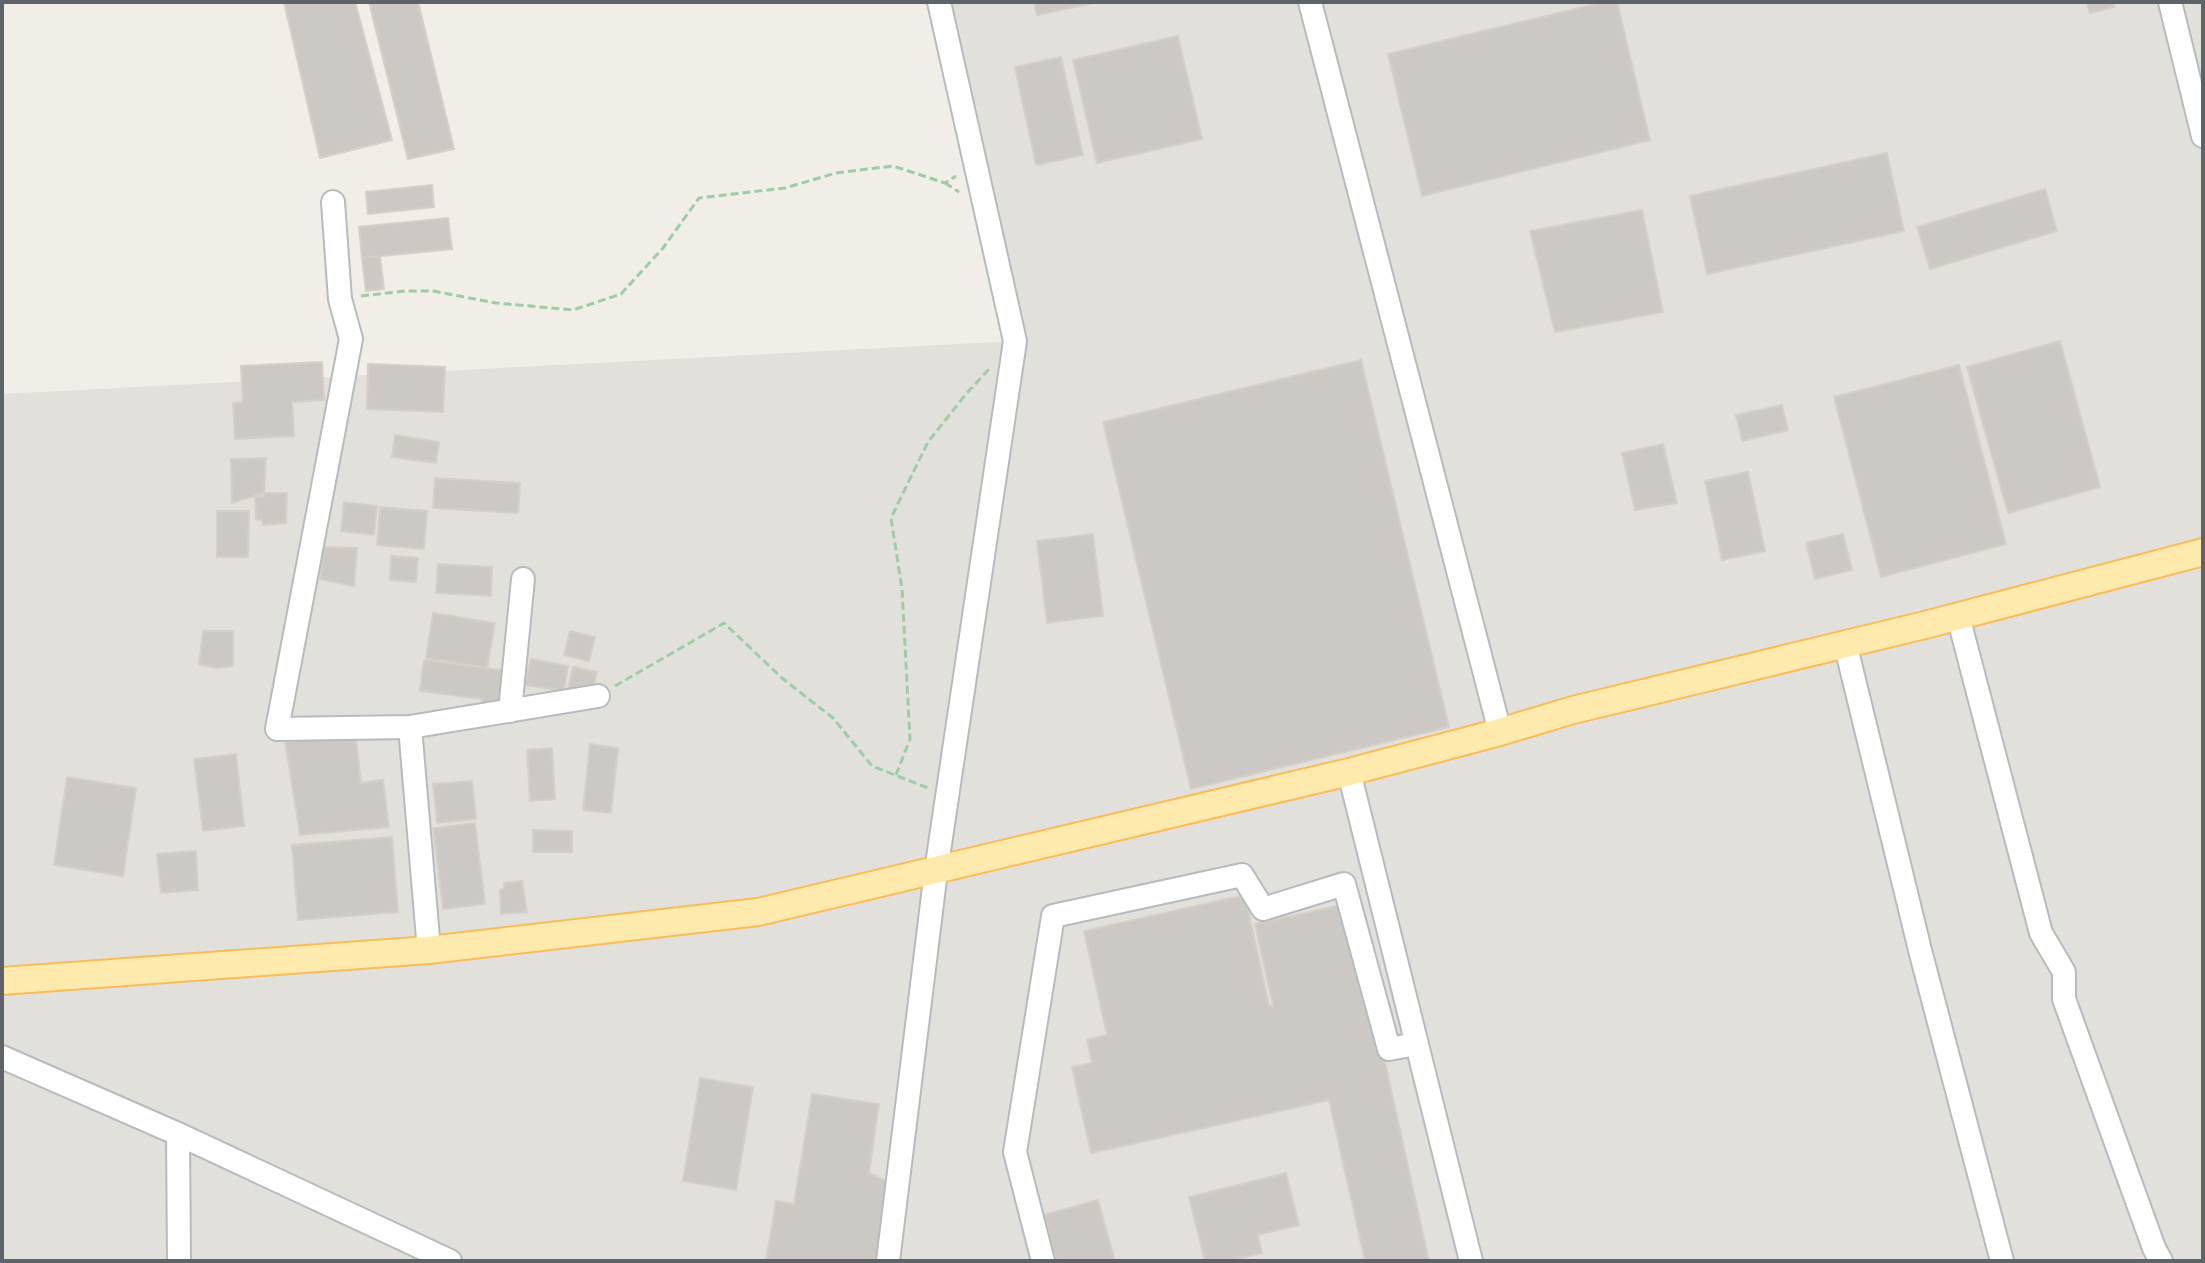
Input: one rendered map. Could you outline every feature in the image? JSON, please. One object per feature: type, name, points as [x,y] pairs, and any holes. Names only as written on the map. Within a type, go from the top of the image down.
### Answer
[{"type":"main road","points":[[2,981],[429,950],[758,912],[1349,772],[1573,710],[1958,616],[2203,552]]},
{"type":"street","points":[[888,1261],[936,871],[1015,341],[939,2]]},
{"type":"street","points":[[1310,2],[1500,732]]},
{"type":"street","points":[[2170,2],[2203,136]]},
{"type":"street","points":[[333,202],[340,299],[351,339],[277,729],[410,727],[598,696]]},
{"type":"street","points":[[510,711],[523,579]]},
{"type":"street","points":[[1958,616],[2041,933],[2064,972],[2064,999],[2161,1261]]},
{"type":"street","points":[[1845,643],[1921,954],[2002,1261]]},
{"type":"street","points":[[410,727],[429,950]]},
{"type":"street","points":[[1349,772],[1471,1261]]},
{"type":"street","points":[[1043,1261],[1015,1152],[1053,916],[1242,875],[1263,909],[1344,884],[1389,1049],[1416,1044]]},
{"type":"street","points":[[2,1057],[178,1134],[450,1261]]},
{"type":"street","points":[[178,1134],[179,1261]]},
{"type":"path","points":[[340,299],[433,291],[496,303],[573,310],[621,294],[663,248],[699,198],[785,188],[836,173],[893,166],[945,183],[975,163]]},
{"type":"path","points":[[896,775],[910,739],[902,589],[891,518],[928,442],[966,394],[1015,341]]},
{"type":"path","points":[[598,696],[724,623],[782,678],[833,718],[872,766],[948,795]]},
{"type":"shaded area","points":[[939,2],[2203,2],[2203,1261],[2,1261],[2,394],[1015,341]]},
{"type":"building","points":[[284,2],[355,2],[392,140],[320,158]]},
{"type":"building","points":[[369,2],[418,2],[454,149],[408,159]]},
{"type":"building","points":[[1034,2],[1099,2],[1037,15]]},
{"type":"building","points":[[1604,2],[1617,2],[1650,140],[1422,196],[1388,54]]},
{"type":"building","points":[[2086,2],[2113,2],[2114,7],[2090,13]]},
{"type":"building","points":[[1178,36],[1202,139],[1097,163],[1073,60]]},
{"type":"building","points":[[1061,57],[1083,155],[1036,165],[1015,67]]},
{"type":"building","points":[[1887,153],[1904,231],[1707,274],[1690,196]]},
{"type":"building","points":[[432,185],[434,207],[368,214],[366,192]]},
{"type":"building","points":[[2045,189],[2057,231],[1930,269],[1917,227]]},
{"type":"building","points":[[1642,210],[1663,312],[1555,332],[1530,231]]},
{"type":"building","points":[[448,218],[452,249],[362,258],[359,227]]},
{"type":"building","points":[[380,256],[384,289],[366,291],[362,258]]},
{"type":"building","points":[[2060,341],[2100,487],[2008,513],[1967,367]]},
{"type":"building","points":[[1361,360],[1449,727],[1191,789],[1103,422]]},
{"type":"building","points":[[322,362],[324,400],[292,402],[294,436],[235,439],[233,403],[243,402],[241,366]]},
{"type":"building","points":[[368,364],[445,367],[443,412],[367,409]]},
{"type":"building","points":[[1959,365],[2006,544],[1881,577],[1834,397]]},
{"type":"building","points":[[1782,405],[1788,430],[1742,441],[1736,415]]},
{"type":"building","points":[[395,435],[439,442],[436,463],[392,457]]},
{"type":"building","points":[[1663,444],[1677,503],[1635,510],[1622,453]]},
{"type":"building","points":[[266,458],[264,493],[232,503],[231,459]]},
{"type":"building","points":[[1748,472],[1765,551],[1722,560],[1705,481]]},
{"type":"building","points":[[435,478],[520,483],[518,513],[433,508]]},
{"type":"building","points":[[264,493],[287,493],[286,523],[263,525],[262,520],[256,519],[255,497],[265,496]]},
{"type":"building","points":[[344,502],[377,506],[374,535],[341,531]]},
{"type":"building","points":[[380,507],[427,511],[424,549],[377,545]]},
{"type":"building","points":[[217,511],[249,511],[248,557],[217,557]]},
{"type":"building","points":[[1093,534],[1103,616],[1047,623],[1037,541]]},
{"type":"building","points":[[1843,534],[1852,570],[1815,579],[1806,543]]},
{"type":"building","points":[[324,547],[357,548],[354,586],[320,579]]},
{"type":"building","points":[[391,556],[418,558],[416,582],[390,580]]},
{"type":"building","points":[[438,564],[492,567],[491,596],[436,593]]},
{"type":"building","points":[[433,613],[495,623],[487,668],[426,658]]},
{"type":"building","points":[[203,631],[233,631],[233,666],[216,668],[199,664]]},
{"type":"building","points":[[570,631],[595,637],[589,661],[564,655]]},
{"type":"building","points":[[531,659],[568,666],[564,691],[525,685]]},
{"type":"building","points":[[424,660],[503,670],[498,709],[481,706],[482,699],[420,691]]},
{"type":"building","points":[[573,667],[597,672],[592,693],[568,689]]},
{"type":"building","points":[[356,738],[361,783],[383,780],[389,827],[300,835],[285,741]]},
{"type":"building","points":[[590,744],[618,748],[611,813],[583,810]]},
{"type":"building","points":[[552,748],[555,799],[530,801],[527,750]]},
{"type":"building","points":[[236,754],[244,826],[203,831],[194,759]]},
{"type":"building","points":[[67,777],[136,788],[123,876],[54,865]]},
{"type":"building","points":[[472,781],[476,819],[437,823],[433,784]]},
{"type":"building","points":[[475,823],[485,904],[443,909],[433,828]]},
{"type":"building","points":[[533,830],[572,831],[572,852],[533,852]]},
{"type":"building","points":[[392,837],[398,912],[298,920],[292,845]]},
{"type":"building","points":[[196,851],[198,890],[161,893],[157,854]]},
{"type":"building","points":[[522,881],[527,912],[501,914],[500,890],[504,889],[504,883]]},
{"type":"building","points":[[1245,895],[1269,1006],[1273,1006],[1255,924],[1350,903],[1429,1261],[1365,1261],[1329,1100],[1091,1153],[1072,1067],[1092,1063],[1087,1040],[1107,1035],[1084,931]]},
{"type":"building","points":[[700,1078],[753,1087],[736,1190],[683,1181]]},
{"type":"building","points":[[812,1094],[879,1104],[869,1173],[888,1182],[876,1261],[766,1261],[776,1201],[794,1204]]},
{"type":"building","points":[[1286,1173],[1299,1225],[1258,1235],[1262,1253],[1229,1261],[1205,1261],[1189,1197]]},
{"type":"building","points":[[1098,1200],[1115,1261],[1056,1261],[1044,1215]]}]
